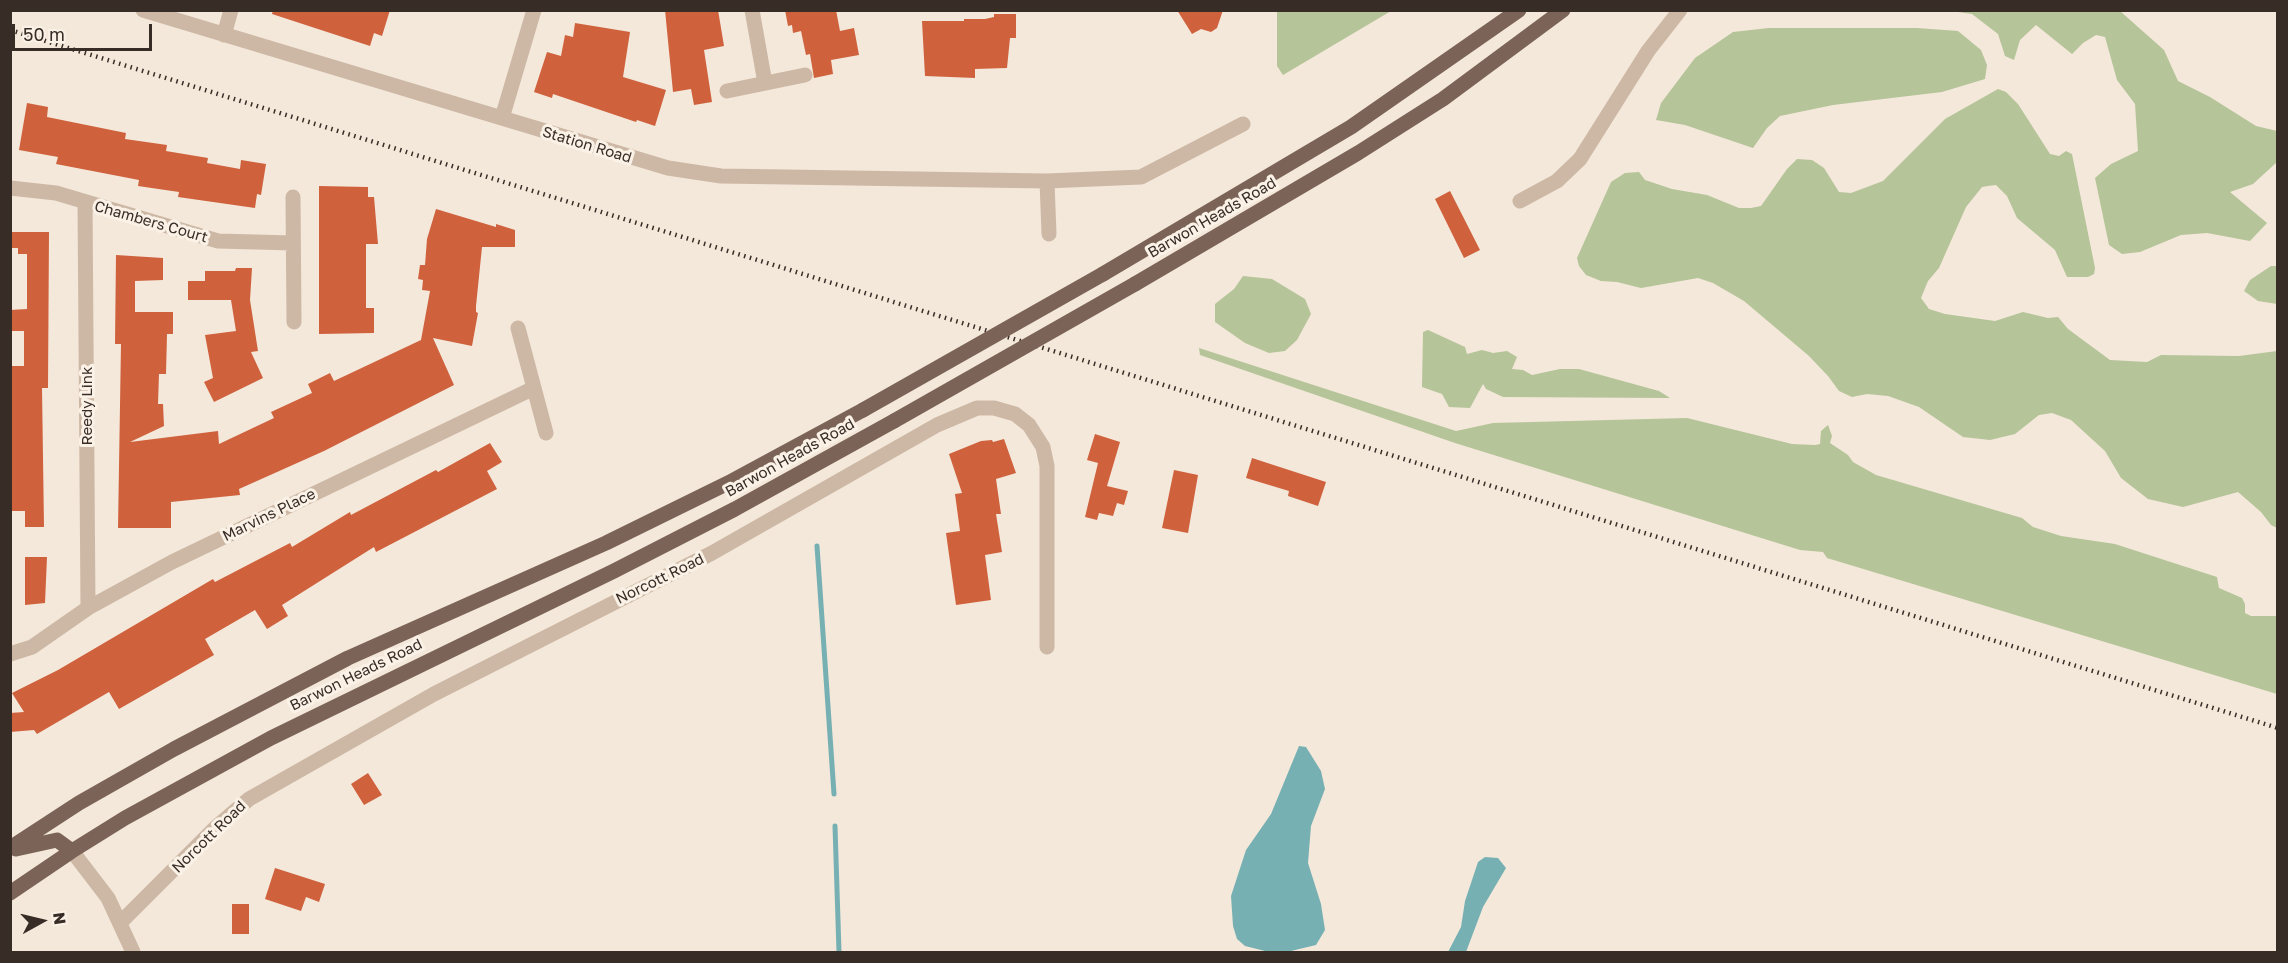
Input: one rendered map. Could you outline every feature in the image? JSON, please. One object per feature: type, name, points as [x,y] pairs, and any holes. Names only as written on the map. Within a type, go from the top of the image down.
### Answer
[{"type":"main road","name":"Barwon Heads Road","points":[[10,849],[79,803],[174,749],[348,658],[606,543],[728,483],[863,410],[1102,274],[1351,127],[1519,10]]},
{"type":"main road","name":"Barwon Heads Road","points":[[10,893],[72,850],[164,795],[271,738],[624,566],[735,509],[894,422],[1358,153],[1443,99],[1563,10]]},
{"type":"main road","points":[[10,849],[57,840],[72,850]]},
{"type":"street","name":"Station Road","points":[[143,10],[653,164],[704,174],[1047,182],[1128,180],[1148,175],[1243,124]]},
{"type":"street","points":[[224,35],[231,10]]},
{"type":"street","points":[[502,118],[534,10]]},
{"type":"street","points":[[752,10],[765,83]]},
{"type":"street","points":[[1520,201],[1557,181],[1580,159],[1648,51],[1680,10]]},
{"type":"street","points":[[727,91],[805,75]]},
{"type":"street","points":[[1047,182],[1048,234]]},
{"type":"street","name":"Chambers Court","points":[[10,188],[27,188],[56,193],[218,241],[293,243]]},
{"type":"street","points":[[293,197],[294,322]]},
{"type":"street","name":"Reedy Link","points":[[85,203],[88,608]]},
{"type":"street","points":[[518,328],[546,433]]},
{"type":"street","name":"Marvins Place","points":[[10,654],[32,647],[88,608],[172,562],[534,388]]},
{"type":"street","name":"Norcott Road","points":[[121,922],[221,822],[254,796],[434,694],[712,553],[937,425],[971,410],[987,407],[1015,414],[1029,425],[1043,447],[1047,466],[1047,647]]},
{"type":"street","points":[[72,850],[98,884],[121,922],[133,952]]},
{"type":"green space","points":[[1277,10],[1391,11],[1283,75],[1277,66]]},
{"type":"green space","points":[[1951,11],[2120,11],[2164,50],[2178,81],[2210,97],[2256,126],[2277,131],[2277,162],[2253,184],[2230,192],[2267,223],[2250,241],[2207,233],[2181,235],[2140,252],[2122,254],[2109,245],[2095,178],[2111,164],[2138,151],[2135,104],[2117,80],[2105,37],[2096,35],[2072,54],[2036,25],[2020,40],[2014,60],[2005,56],[1998,34],[1972,14]]},
{"type":"green space","points":[[1769,28],[1917,28],[1958,31],[1981,50],[1987,65],[1985,79],[1942,92],[1833,105],[1780,116],[1767,128],[1753,148],[1685,125],[1656,120],[1661,103],[1695,58],[1733,32]]},
{"type":"green space","points":[[1998,89],[2006,92],[2018,104],[2050,154],[2059,156],[2066,151],[2072,154],[2095,268],[2094,274],[2088,277],[2067,277],[2055,250],[2017,218],[2007,196],[1996,185],[1988,186],[1982,187],[1966,207],[1939,268],[1928,281],[1921,298],[1929,309],[1945,314],[1995,321],[2023,312],[2048,318],[2058,317],[2068,329],[2110,360],[2147,362],[2161,355],[2239,356],[2277,351],[2277,528],[2271,525],[2261,512],[2238,492],[2183,507],[2148,499],[2121,478],[2105,451],[2071,420],[2052,413],[2039,415],[2015,434],[1990,440],[1963,437],[1919,407],[1888,396],[1867,394],[1852,397],[1839,391],[1809,356],[1744,301],[1713,283],[1698,278],[1641,288],[1601,281],[1586,275],[1579,266],[1577,258],[1611,182],[1625,173],[1639,172],[1645,180],[1672,189],[1707,195],[1739,208],[1751,208],[1761,206],[1787,169],[1797,159],[1812,160],[1824,168],[1839,192],[1851,193],[1883,181],[1945,119]]},
{"type":"green space","points":[[2271,266],[2277,266],[2277,304],[2258,301],[2244,291],[2250,280]]},
{"type":"green space","points":[[1243,276],[1272,279],[1305,299],[1311,314],[1297,340],[1285,351],[1269,353],[1245,343],[1215,322],[1215,304],[1234,289]]},
{"type":"green space","points":[[1428,330],[1465,347],[1467,354],[1482,350],[1493,353],[1507,351],[1517,357],[1512,369],[1523,370],[1532,375],[1560,369],[1579,369],[1659,391],[1670,398],[1503,397],[1486,389],[1483,384],[1470,408],[1449,407],[1442,394],[1422,387],[1423,332]]},
{"type":"green space","points":[[1199,348],[1456,431],[1493,423],[1687,418],[1792,444],[1815,445],[1820,444],[1821,431],[1828,425],[1832,436],[1830,443],[1848,455],[1853,462],[1876,475],[2022,518],[2033,527],[2061,536],[2115,544],[2217,577],[2219,588],[2242,598],[2245,613],[2251,616],[2277,616],[2277,694],[1827,558],[1823,552],[1800,550],[1455,443],[1200,355]]},
{"type":"water","points":[[1299,746],[1306,747],[1321,771],[1325,789],[1311,826],[1308,863],[1321,904],[1325,930],[1316,945],[1291,951],[1265,951],[1245,946],[1237,939],[1233,926],[1231,896],[1246,850],[1271,814]]},
{"type":"water","points":[[1485,857],[1498,858],[1506,868],[1483,907],[1466,952],[1448,952],[1461,927],[1465,901],[1478,862]]},
{"type":"building","points":[[273,10],[390,10],[382,36],[374,33],[370,46],[272,14]]},
{"type":"building","points":[[665,10],[718,10],[724,46],[704,50],[712,102],[694,105],[691,89],[673,92]]},
{"type":"building","points":[[785,10],[836,10],[840,31],[854,28],[859,55],[831,60],[833,74],[814,78],[810,54],[806,55],[801,31],[793,33],[792,25],[788,26]]},
{"type":"building","points":[[1177,10],[1223,10],[1217,28],[1211,32],[1201,29],[1192,34]]},
{"type":"building","points":[[994,14],[1016,14],[1016,38],[1010,38],[1007,68],[975,69],[975,78],[925,76],[922,21],[985,19],[994,17]]},
{"type":"building","points":[[575,23],[630,32],[623,77],[666,90],[655,126],[637,120],[636,122],[553,94],[552,98],[534,92],[547,52],[561,56],[565,35],[573,37]]},
{"type":"building","points":[[27,103],[48,107],[47,117],[126,133],[125,139],[167,145],[166,151],[208,158],[207,163],[240,169],[241,160],[266,164],[261,195],[257,194],[255,208],[178,197],[179,192],[138,186],[139,180],[56,164],[58,157],[19,150]]},
{"type":"building","points":[[319,186],[368,187],[368,197],[374,197],[378,244],[366,244],[366,308],[374,308],[374,333],[319,334]]},
{"type":"building","points":[[1450,191],[1480,250],[1464,258],[1435,199]]},
{"type":"building","points":[[436,209],[496,227],[496,224],[515,230],[515,247],[482,247],[476,306],[478,313],[472,346],[433,338],[454,385],[324,451],[239,489],[240,495],[171,502],[171,528],[118,528],[121,344],[115,344],[116,255],[163,258],[163,280],[135,281],[135,312],[173,312],[173,334],[167,334],[166,374],[159,374],[158,404],[163,404],[164,426],[130,442],[218,431],[219,444],[274,418],[271,412],[312,393],[308,384],[330,373],[334,381],[421,340],[430,291],[422,290],[423,280],[418,279],[420,265],[425,265],[427,239]]},
{"type":"building","points":[[10,232],[49,232],[48,388],[42,388],[44,527],[25,527],[25,511],[10,511],[10,366],[24,366],[24,331],[10,331],[10,310],[27,309],[27,254],[18,254],[18,248],[10,248]]},
{"type":"building","points":[[236,268],[252,268],[250,300],[258,351],[251,352],[263,378],[214,402],[204,382],[213,378],[205,335],[236,331],[231,300],[188,300],[188,281],[205,281],[205,271],[235,271]]},
{"type":"building","points":[[1095,434],[1120,442],[1107,486],[1128,491],[1124,505],[1117,503],[1113,516],[1099,513],[1097,520],[1085,517],[1098,463],[1087,460]]},
{"type":"building","points":[[1004,439],[1016,473],[996,479],[1001,514],[996,514],[1002,552],[985,555],[991,600],[956,605],[946,533],[960,531],[955,494],[962,493],[949,454],[981,441],[992,440],[993,442]]},
{"type":"building","points":[[490,443],[502,462],[487,471],[497,489],[376,552],[374,547],[282,605],[288,616],[267,629],[255,610],[205,639],[214,655],[119,709],[109,692],[37,734],[34,730],[10,732],[10,713],[24,712],[12,693],[58,670],[213,579],[215,582],[290,543],[292,547],[350,512],[351,515],[436,470],[438,472]]},
{"type":"building","points":[[1252,458],[1326,482],[1318,506],[1288,496],[1289,491],[1246,478]]},
{"type":"building","points":[[1174,470],[1198,475],[1188,533],[1162,528]]},
{"type":"building","points":[[25,557],[47,557],[45,603],[25,605]]},
{"type":"building","points":[[368,773],[382,795],[364,805],[351,784]]},
{"type":"building","points":[[275,868],[325,884],[319,902],[306,897],[301,911],[265,899]]},
{"type":"building","points":[[232,904],[249,904],[249,934],[232,934]]},
{"type":"waterway","points":[[817,546],[834,794]]},
{"type":"waterway","points":[[835,826],[839,952]]},
{"type":"railway","points":[[10,30],[2278,728]]}]
